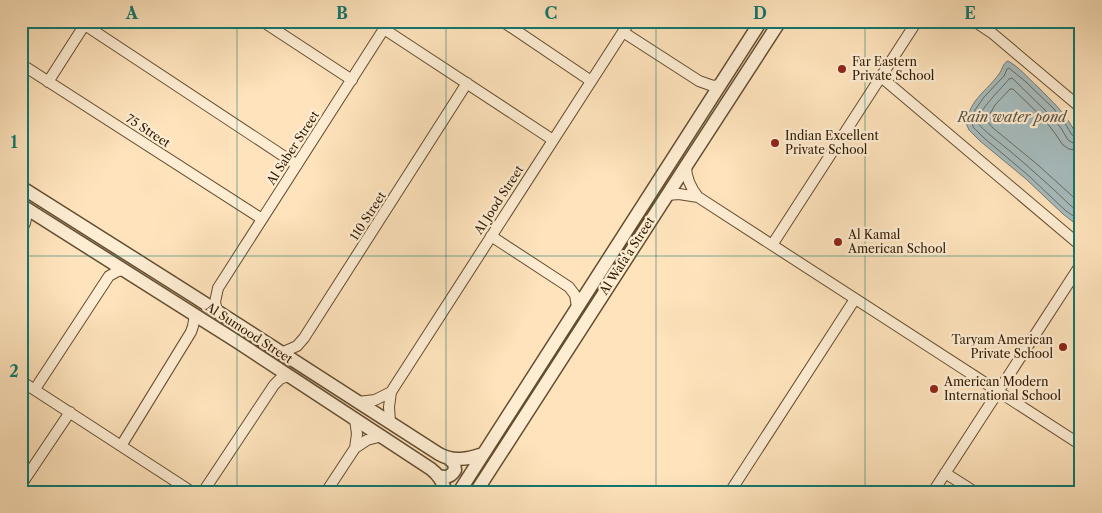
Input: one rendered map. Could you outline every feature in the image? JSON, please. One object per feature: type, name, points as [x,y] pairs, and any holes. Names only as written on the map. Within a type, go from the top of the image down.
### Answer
[{"type":"street","points":[[262,21],[273,24],[352,80]]},
{"type":"street","points":[[502,21],[591,81]]},
{"type":"street","name":"Al Jood Street","points":[[390,422],[391,392],[630,21]]},
{"type":"street","name":"Al Wafa'a Street","points":[[458,492],[761,21]]},
{"type":"street","name":"Al Wafa'a Street","points":[[478,491],[780,21]]},
{"type":"street","points":[[772,245],[917,21]]},
{"type":"street","points":[[974,21],[992,33],[1081,108]]},
{"type":"street","points":[[985,21],[992,33]]},
{"type":"street","points":[[48,82],[86,23],[297,165]]},
{"type":"street","points":[[387,25],[467,83],[553,140]]},
{"type":"street","name":"Al Saber Street","points":[[218,288],[387,25]]},
{"type":"street","points":[[623,32],[699,81],[713,86],[720,86]]},
{"type":"street","name":"75 Street","points":[[21,64],[262,219]]},
{"type":"street","points":[[881,77],[1081,246]]},
{"type":"street","name":"110 Street","points":[[281,353],[297,346],[304,338],[467,83]]},
{"type":"street","points":[[686,166],[690,186],[698,197],[1081,445]]},
{"type":"street","name":"Al Sumood Street","points":[[21,187],[448,458]]},
{"type":"street","points":[[667,195],[679,194],[698,197]]},
{"type":"street","points":[[21,231],[25,223],[25,207]]},
{"type":"street","name":"Al Sumood Street","points":[[25,207],[431,468],[439,476],[446,492]]},
{"type":"street","points":[[491,236],[569,287],[576,294],[577,307]]},
{"type":"street","points":[[933,492],[1081,264]]},
{"type":"street","points":[[35,389],[109,276],[118,270],[123,270]]},
{"type":"street","points":[[195,297],[205,296],[218,288]]},
{"type":"street","points":[[217,311],[216,297],[218,288]]},
{"type":"street","points":[[730,492],[855,299]]},
{"type":"street","points":[[121,446],[191,332],[195,315]]},
{"type":"street","points":[[203,492],[274,384],[288,376]]},
{"type":"street","points":[[21,380],[192,492]]},
{"type":"street","points":[[358,402],[376,400],[391,392]]},
{"type":"street","points":[[21,485],[70,412]]},
{"type":"street","points":[[355,419],[357,434],[355,448]]},
{"type":"street","points":[[326,492],[355,448],[367,440],[382,436]]},
{"type":"street","points":[[448,458],[462,459],[483,454]]},
{"type":"street","points":[[439,476],[447,478],[455,470],[454,463],[448,458]]},
{"type":"street","points":[[946,473],[975,492]]},
{"type":"water","name":"Rain water pond","points":[[1008,61],[1020,69],[1053,103],[1075,132],[1081,133],[1081,228],[969,130],[966,123],[971,107]]},
{"type":"place","name":"Far Eastern Private School","points":[[842,69]]},
{"type":"place","name":"Indian Excellent Private School","points":[[775,143]]},
{"type":"place","name":"Al Kamal American School","points":[[838,242]]},
{"type":"place","name":"Taryam American Private School","points":[[1063,347]]},
{"type":"place","name":"American Modern International School","points":[[934,389]]}]
